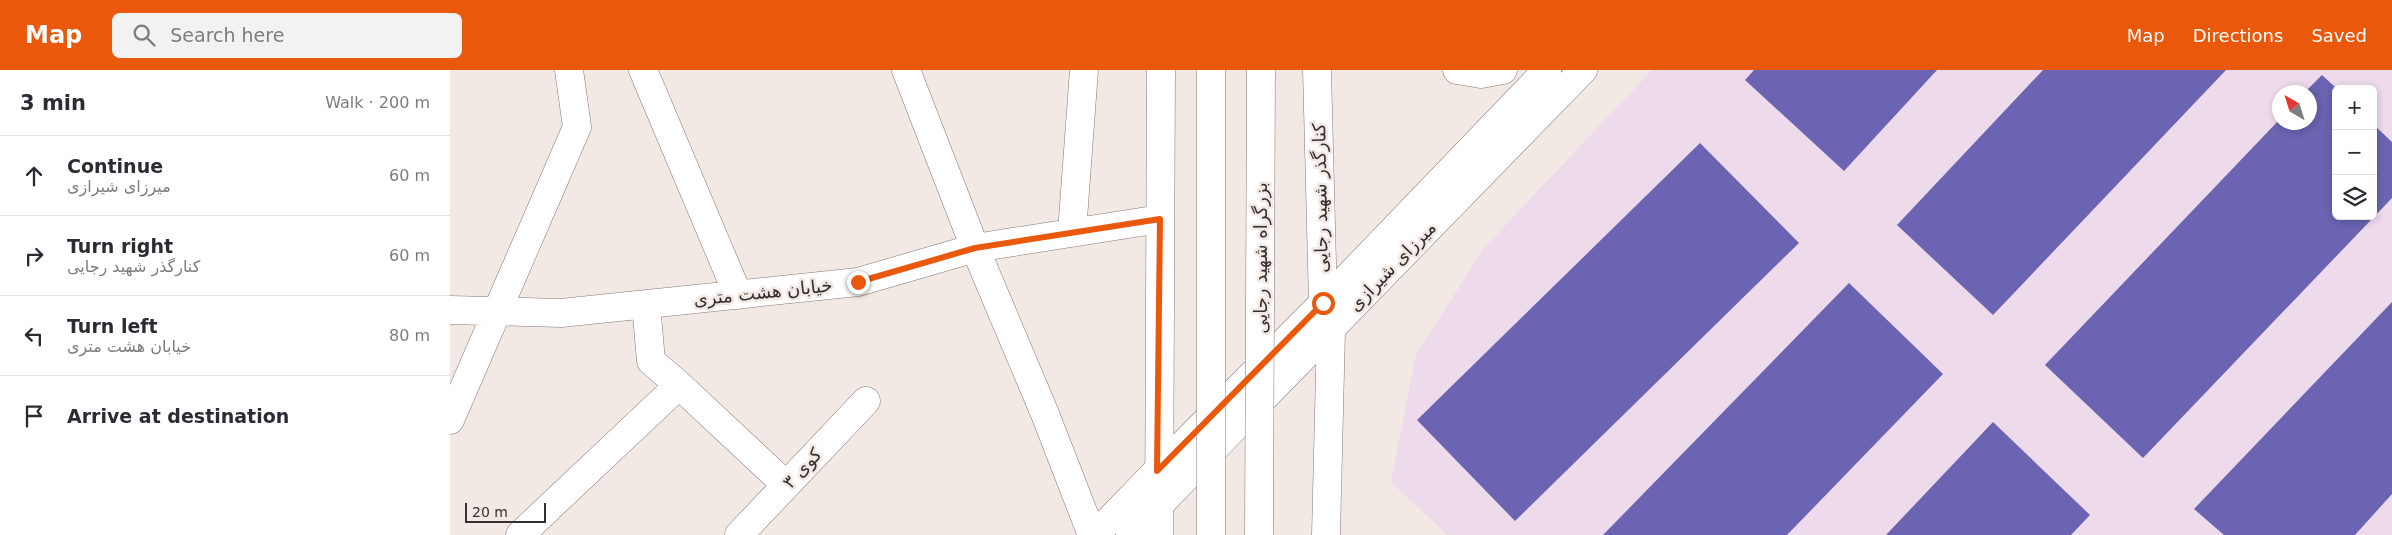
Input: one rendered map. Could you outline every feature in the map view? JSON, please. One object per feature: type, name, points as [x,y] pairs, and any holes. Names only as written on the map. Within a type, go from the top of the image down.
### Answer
[{"type":"main road","points":[[450,420],[577,127],[569,70]]},
{"type":"main road","points":[[643,70],[738,295]]},
{"type":"main road","points":[[906,70],[975,248],[1045,414],[1093,535]]},
{"type":"main road","points":[[1072,232],[1084,70]]},
{"type":"main road","points":[[1158,535],[1161,70]]},
{"type":"main road","points":[[1211,70],[1211,535]]},
{"type":"main road","name":"بزرگراه شهید رجایی","points":[[1260,535],[1261,70]]},
{"type":"main road","name":"کنارگذر شهید رجایی","points":[[1317,70],[1323,303],[1331,330],[1326,535]]},
{"type":"main road","points":[[1457,70],[1481,74],[1503,70]]},
{"type":"main road","name":"میرزای شیرازی","points":[[1093,535],[1323,303],[1547,70]]},
{"type":"main road","name":"میرزای شیرازی","points":[[1130,535],[1583,70]]},
{"type":"main road","name":"خیابان هشت متری","points":[[450,310],[561,313],[858,282],[975,248],[1160,219]]},
{"type":"main road","points":[[646,304],[651,361],[786,485]]},
{"type":"main road","points":[[520,535],[679,385]]},
{"type":"main road","name":"کوی ۳","points":[[739,535],[866,400]]},
{"type":"shaded area","points":[[1652,70],[2392,70],[2392,535],[1447,535],[1391,482],[1416,355],[1484,248]]},
{"type":"building","points":[[1754,70],[1937,70],[1844,171],[1745,80]]},
{"type":"building","points":[[2043,70],[2226,70],[1993,315],[1897,225]]},
{"type":"building","points":[[2322,75],[2333,85],[2332,220],[2371,220],[2143,458],[2045,365],[2272,127],[2272,130],[2317,130],[2317,85],[2312,85]]},
{"type":"building","points":[[2377,128],[2392,142],[2392,198],[2377,214]]},
{"type":"building","points":[[1700,143],[1799,243],[1515,521],[1417,420]]},
{"type":"building","points":[[1849,283],[1943,374],[1787,535],[1603,535]]},
{"type":"building","points":[[2392,302],[2392,494],[2355,535],[2224,535],[2194,509]]},
{"type":"building","points":[[1993,422],[2090,515],[2071,535],[1886,535]]},
{"type":"route","points":[[858,282],[975,248],[1160,219],[1157,471],[1323,303]]}]
